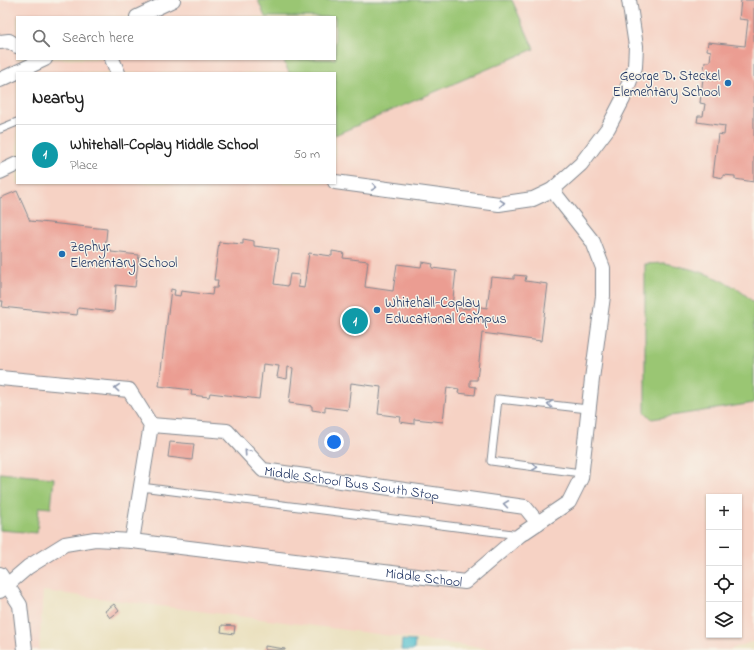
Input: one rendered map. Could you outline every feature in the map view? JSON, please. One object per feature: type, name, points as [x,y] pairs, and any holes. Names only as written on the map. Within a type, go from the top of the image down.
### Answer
[{"type":"street","points":[[139,16],[173,0]]},
{"type":"street","points":[[336,182],[499,204],[533,199],[552,190],[581,164],[608,128],[623,99],[635,67],[636,46],[629,0]]},
{"type":"street","points":[[0,42],[8,41],[16,45]]},
{"type":"street","points":[[112,60],[118,72]]},
{"type":"street","points":[[0,80],[35,61]]},
{"type":"street","points":[[0,172],[16,164]]},
{"type":"street","name":"Middle School","points":[[3,583],[65,544],[95,539],[132,541],[465,582],[520,535],[569,502],[581,478],[588,409],[603,296],[603,268],[593,242],[552,190]]},
{"type":"street","points":[[0,378],[129,390],[150,425],[132,541]]},
{"type":"street","name":"Middle School Bus South Stop","points":[[150,425],[227,431],[263,470],[525,507],[538,523]]},
{"type":"street","points":[[3,583],[20,606],[25,650]]},
{"type":"lane","points":[[0,130],[16,122]]},
{"type":"lane","points":[[581,473],[491,461],[497,406],[498,399],[588,409]]},
{"type":"lane","points":[[141,487],[520,535]]},
{"type":"shaded area","name":"Whitehall-Coplay Educational Campus","points":[[0,0],[754,0],[754,437],[752,438],[754,443],[754,641],[729,650],[501,650],[43,591],[39,650],[0,650]]},
{"type":"green space","points":[[258,0],[512,0],[534,49],[336,135],[336,72],[289,72],[283,60],[336,60],[336,16],[265,16]]},
{"type":"green space","points":[[665,263],[701,272],[724,281],[745,294],[754,303],[754,403],[652,419],[645,412],[645,264]]},
{"type":"green space","points":[[0,473],[54,478],[51,508],[39,507],[37,533],[0,530]]},
{"type":"water","points":[[402,640],[415,641],[414,650],[401,650]]},
{"type":"building","name":"George D. Steckel Elementary School","points":[[741,0],[754,0],[754,182],[735,179],[735,176],[723,175],[723,178],[713,176],[718,134],[724,135],[725,126],[697,122],[698,116],[703,116],[705,104],[700,103],[705,62],[710,62],[711,51],[707,50],[708,42],[745,46],[748,20],[739,19]]},
{"type":"building","name":"Zephyr Elementary School","points":[[17,191],[30,221],[107,229],[105,249],[111,250],[111,252],[139,255],[135,287],[116,285],[114,312],[78,308],[77,315],[2,307],[3,301],[0,301],[0,198]]},
{"type":"building","points":[[243,239],[254,241],[254,246],[279,249],[274,284],[288,286],[290,274],[299,275],[298,287],[304,288],[309,253],[332,256],[332,251],[344,253],[343,258],[368,261],[365,287],[393,291],[397,264],[421,267],[422,262],[433,264],[432,268],[456,271],[452,307],[469,309],[469,305],[487,308],[491,277],[514,279],[514,275],[526,276],[525,281],[548,284],[541,341],[482,333],[477,380],[470,380],[470,386],[476,387],[475,395],[458,393],[459,389],[447,387],[443,422],[414,419],[414,424],[400,422],[401,417],[378,414],[381,387],[351,383],[348,410],[325,407],[325,412],[312,410],[312,406],[289,403],[293,368],[288,367],[287,379],[277,377],[279,366],[263,364],[259,399],[210,393],[209,397],[191,395],[192,390],[159,386],[171,289],[175,290],[174,295],[180,296],[181,291],[212,295],[213,288],[217,288],[218,280],[214,280],[219,242],[243,244]]},
{"type":"building","points":[[170,442],[194,444],[192,460],[168,457]]},
{"type":"building","points":[[114,604],[119,611],[110,618],[105,611]]},
{"type":"building","points":[[222,625],[235,626],[234,634],[221,632]]},
{"type":"building","points":[[265,646],[285,649],[285,650],[265,650]]},
{"type":"place","name":"George D. Steckel Elementary School","points":[[728,83]]},
{"type":"place","name":"Zephyr Elementary School","points":[[62,254]]},
{"type":"place","name":"Whitehall-Coplay Educational Campus","points":[[377,310]]},
{"type":"place","name":"Whitehall-Coplay Middle School","points":[[355,321]]}]
